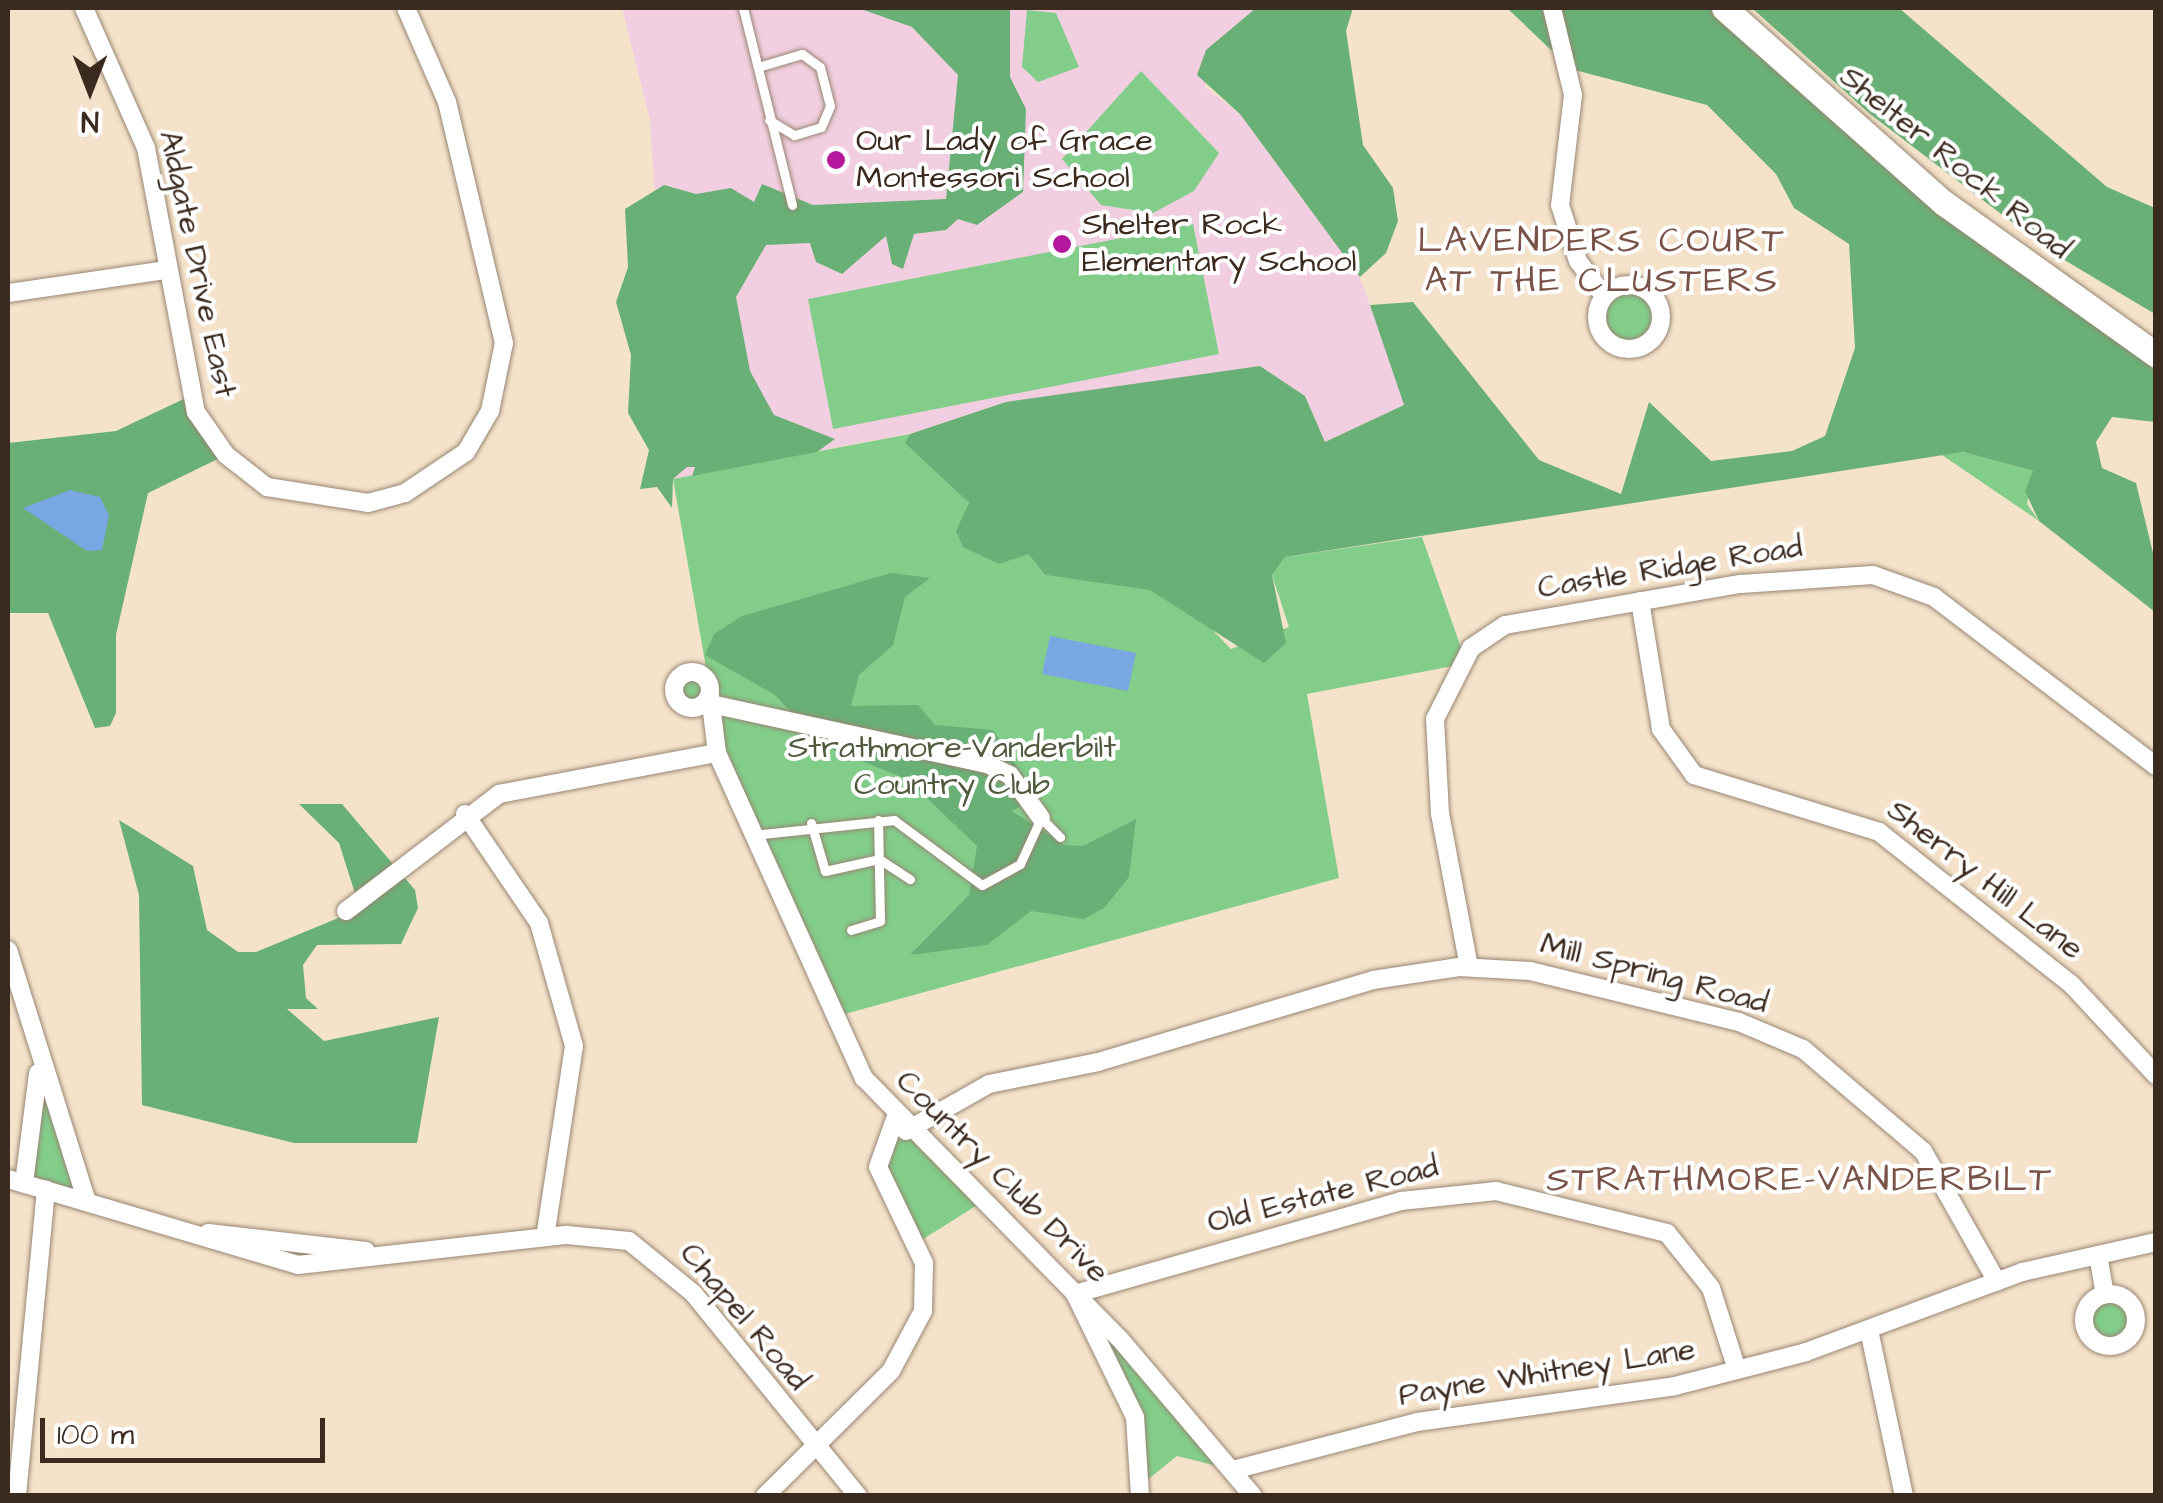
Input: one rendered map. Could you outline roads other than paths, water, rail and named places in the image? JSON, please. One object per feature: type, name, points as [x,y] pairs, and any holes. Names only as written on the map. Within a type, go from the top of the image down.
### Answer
[{"type":"main road","name":"Shelter Rock Road","points":[[1724,8],[1944,203],[2156,355]]},
{"type":"street","name":"Aldgate Drive East","points":[[84,8],[146,148],[166,270],[196,412],[250,476],[284,494],[368,503],[404,493],[461,458],[490,411],[501,315],[447,102],[406,8]]},
{"type":"street","points":[[1552,8],[1574,96],[1560,205],[1578,261],[1604,296]]},
{"type":"street","points":[[8,293],[166,270]]},
{"type":"street","name":"Castle Ridge Road","points":[[1469,967],[1433,754],[1449,681],[1471,648],[1505,625],[1640,600],[1849,573],[1894,580],[2008,649],[2156,766]]},
{"type":"street","name":"Sherry Hill Lane","points":[[1640,600],[1661,729],[1694,775],[1880,832],[2070,984],[2156,1076]]},
{"type":"street","name":"Country Club Drive","points":[[1041,818],[1010,775],[987,764],[710,700],[717,753],[844,1041],[900,1125],[1075,1294],[1253,1496]]},
{"type":"street","points":[[346,911],[465,814],[553,778],[717,753]]},
{"type":"street","points":[[465,814],[539,924],[574,1046],[545,1237]]},
{"type":"street","points":[[8,950],[38,1068],[87,1202]]},
{"type":"street","name":"Mill Spring Road","points":[[900,1125],[997,1082],[1098,1062],[1374,980],[1469,967],[1604,986],[1803,1049],[1922,1152],[1998,1282]]},
{"type":"street","points":[[16,1181],[38,1068]]},
{"type":"street","points":[[765,1496],[891,1371],[924,1311],[924,1263],[878,1167],[900,1125]]},
{"type":"street","name":"Chapel Road","points":[[16,1181],[188,1232],[374,1253],[545,1237],[611,1235],[657,1257],[858,1496]]},
{"type":"street","points":[[18,1496],[46,1190]]},
{"type":"street","name":"Old Estate Road","points":[[1075,1294],[1402,1201],[1496,1191],[1671,1236],[1712,1288],[1737,1370]]},
{"type":"street","name":"Payne Whitney Lane","points":[[1233,1470],[1417,1422],[1737,1370],[1869,1330],[1998,1282],[2156,1242]]},
{"type":"street","points":[[2098,1254],[2105,1294]]},
{"type":"street","points":[[1075,1294],[1135,1417],[1140,1496]]},
{"type":"street","points":[[1869,1330],[1904,1496]]},
{"type":"lane","points":[[743,8],[792,205]]},
{"type":"lane","points":[[758,66],[802,54],[820,66],[830,106],[821,126],[794,134],[769,120]]},
{"type":"lane","points":[[753,834],[788,825],[878,820],[920,834],[961,878],[982,885],[1020,864],[1041,818],[1060,838]]},
{"type":"lane","points":[[851,930],[880,921],[878,820]]},
{"type":"lane","points":[[811,823],[825,872],[879,859],[910,879]]},
{"type":"water","points":[[70,490],[100,497],[109,515],[102,550],[87,551],[23,508]]},
{"type":"water","points":[[1050,636],[1136,653],[1128,691],[1042,674]]},
{"type":"place","name":"Our Lady of Grace Montessori School","points":[[836,160]]},
{"type":"place","name":"Shelter Rock Elementary School","points":[[1062,244]]},
{"type":"district","name":"LAVENDERS COURT AT THE CLUSTERS","points":[[1602,261]]},
{"type":"district","name":"STRATHMORE–VANDERBILT","points":[[1800,1180]]},
{"type":"park label","name":"Strathmore-Vanderbilt Country Club","points":[[952,768]]}]
